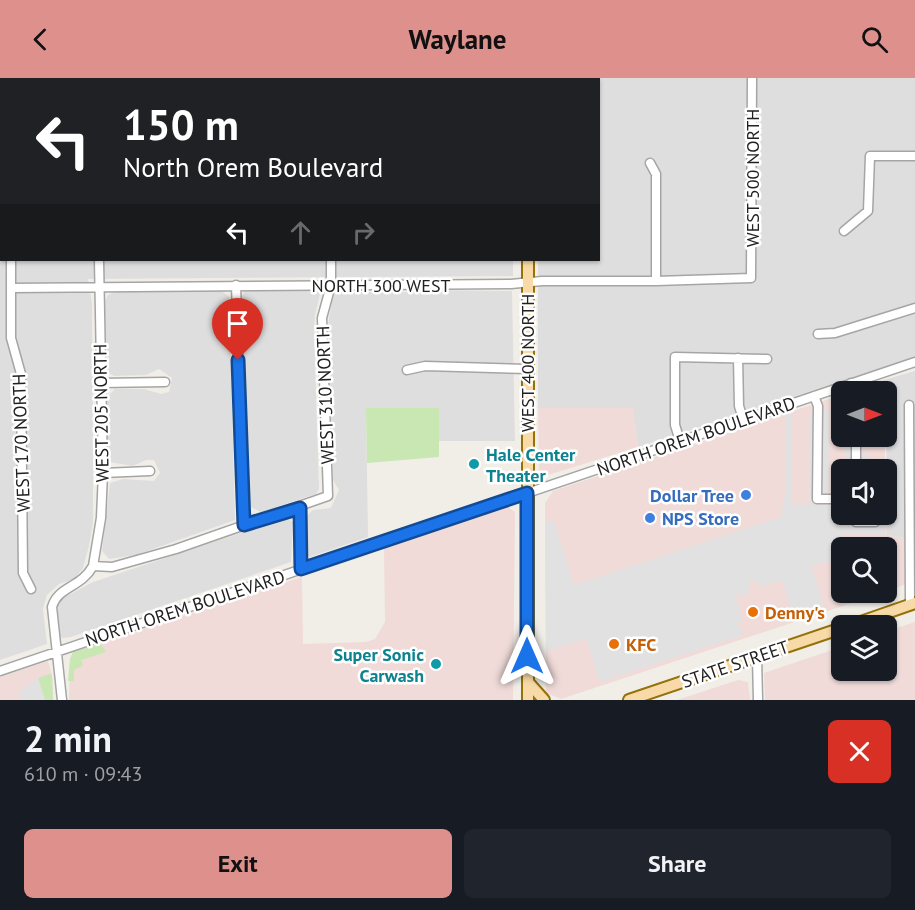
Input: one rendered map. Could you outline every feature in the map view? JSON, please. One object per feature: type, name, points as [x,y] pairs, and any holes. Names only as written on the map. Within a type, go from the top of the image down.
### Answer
[{"type":"main road","name":"WEST 400 NORTH","points":[[528,261],[528,700]]},
{"type":"main road","points":[[881,615],[913,604]]},
{"type":"main road","name":"STATE STREET","points":[[628,700],[831,632]]},
{"type":"main road","points":[[528,682],[544,700]]},
{"type":"street","name":"WEST 500 NORTH","points":[[751,278],[753,78]]},
{"type":"street","points":[[844,231],[868,211],[870,156],[915,156]]},
{"type":"street","points":[[650,163],[656,174],[656,282]]},
{"type":"street","name":"WEST 170 NORTH","points":[[11,261],[11,338],[21,374],[23,573],[31,589]]},
{"type":"street","name":"WEST 205 NORTH","points":[[93,566],[101,518],[102,473],[99,261]]},
{"type":"street","name":"WEST 310 NORTH","points":[[300,508],[328,496],[322,318],[331,285],[331,261]]},
{"type":"street","name":"NORTH 300 WEST","points":[[11,288],[528,284],[542,281],[656,282],[751,278]]},
{"type":"street","points":[[236,285],[244,525]]},
{"type":"street","points":[[818,334],[835,333],[915,308]]},
{"type":"street","points":[[680,441],[675,425],[675,357],[767,359]]},
{"type":"street","points":[[738,358],[740,406],[743,419]]},
{"type":"street","name":"NORTH OREM BOULEVARD","points":[[868,381],[915,362]]},
{"type":"street","points":[[407,370],[425,366],[527,369]]},
{"type":"street","points":[[101,382],[165,382]]},
{"type":"street","name":"NORTH OREM BOULEVARD","points":[[0,670],[743,419],[831,392]]},
{"type":"street","points":[[814,396],[818,406],[817,499],[831,499]]},
{"type":"street","points":[[909,405],[913,604]]},
{"type":"street","points":[[102,473],[150,471]]},
{"type":"street","points":[[62,700],[62,676],[56,651],[52,607],[54,600],[63,592],[86,579],[93,566],[112,567],[177,549],[300,508],[301,569]]},
{"type":"street","points":[[758,657],[758,700]]},
{"type":"shaded area","points":[[600,78],[915,78],[915,357],[841,381],[831,381],[831,384],[638,447],[632,408],[538,408],[538,261],[600,261]]},
{"type":"shaded area","points":[[0,261],[513,261],[513,276],[88,279],[92,304],[93,443],[93,522],[89,546],[83,568],[74,579],[59,584],[47,595],[43,609],[47,644],[0,660]]},
{"type":"shaded area","points":[[222,291],[229,297],[235,520],[136,555],[109,559],[102,551],[110,483],[123,479],[154,481],[160,473],[154,460],[146,460],[133,466],[109,462],[106,398],[115,389],[144,389],[161,394],[169,392],[172,378],[159,369],[146,375],[114,376],[109,373],[106,368],[105,301],[108,295],[115,292]]},
{"type":"shaded area","points":[[317,291],[320,294],[314,330],[319,489],[316,494],[261,512],[251,507],[249,500],[242,297],[244,292]]},
{"type":"shaded area","points":[[512,291],[515,441],[439,441],[439,408],[366,409],[368,537],[310,557],[307,555],[305,517],[313,510],[331,508],[339,490],[333,480],[328,325],[332,301],[335,294],[340,292]]},
{"type":"shaded area","points":[[915,371],[915,526],[904,538],[887,535],[887,525],[897,525],[897,459],[886,459],[886,447],[897,447],[897,381],[884,380]]},
{"type":"shaded area","points":[[831,398],[831,447],[885,447],[885,459],[831,459],[831,525],[886,525],[887,535],[904,538],[915,526],[915,581],[897,587],[897,537],[831,537],[831,603],[852,603],[561,699],[546,693],[545,503],[553,491]]},
{"type":"shaded area","points":[[538,408],[633,408],[638,447],[548,475],[539,471]]},
{"type":"shaded area","points":[[829,409],[829,453],[823,454],[829,456],[829,491],[823,493],[831,497],[831,503],[809,503],[809,415],[815,414],[815,410]]},
{"type":"shaded area","points":[[792,412],[792,504],[831,505],[831,525],[842,525],[843,532],[843,525],[886,525],[886,535],[842,534],[842,537],[831,537],[831,561],[811,566],[824,606],[807,607],[792,612],[782,580],[759,587],[756,580],[749,582],[749,593],[738,597],[734,592],[743,620],[738,624],[743,635],[618,676],[616,671],[615,677],[600,682],[586,639],[546,651],[545,521],[554,521],[574,585],[781,517],[785,492],[786,414]]},
{"type":"shaded area","points":[[846,447],[860,447],[861,453],[867,453],[867,459],[846,459]]},
{"type":"shaded area","points":[[508,507],[515,512],[513,700],[69,700],[70,659],[73,652],[302,577],[303,644],[366,642],[375,639],[385,622],[384,548]]},
{"type":"shaded area","points":[[286,518],[293,522],[291,562],[71,637],[58,636],[56,614],[61,599],[93,582]]},
{"type":"shaded area","points":[[915,622],[915,700],[765,700],[764,673],[831,650],[831,681],[897,681],[897,628]]},
{"type":"shaded area","points":[[48,661],[52,675],[53,700],[0,700],[0,677]]},
{"type":"shaded area","points":[[38,678],[45,700],[21,700],[18,692]]},
{"type":"shaded area","points":[[738,680],[748,682],[750,700],[677,700]]},
{"type":"green space","points":[[366,408],[439,408],[439,457],[367,463]]},
{"type":"green space","points":[[101,644],[106,652],[81,660],[83,666],[74,670],[74,681],[68,681],[73,652]]},
{"type":"green space","points":[[52,675],[53,700],[45,700],[38,678]]},
{"type":"place","name":"Hale Center Theater","points":[[474,464]]},
{"type":"place","name":"Dollar Tree","points":[[746,495]]},
{"type":"place","name":"NPS Store","points":[[650,518]]},
{"type":"place","name":"Denny's","points":[[753,612]]},
{"type":"place","name":"KFC","points":[[614,644]]},
{"type":"place","name":"Super Sonic Carwash","points":[[436,664]]},
{"type":"route","points":[[238,360],[244,525],[300,508],[301,569],[527,493],[527,656]]}]
